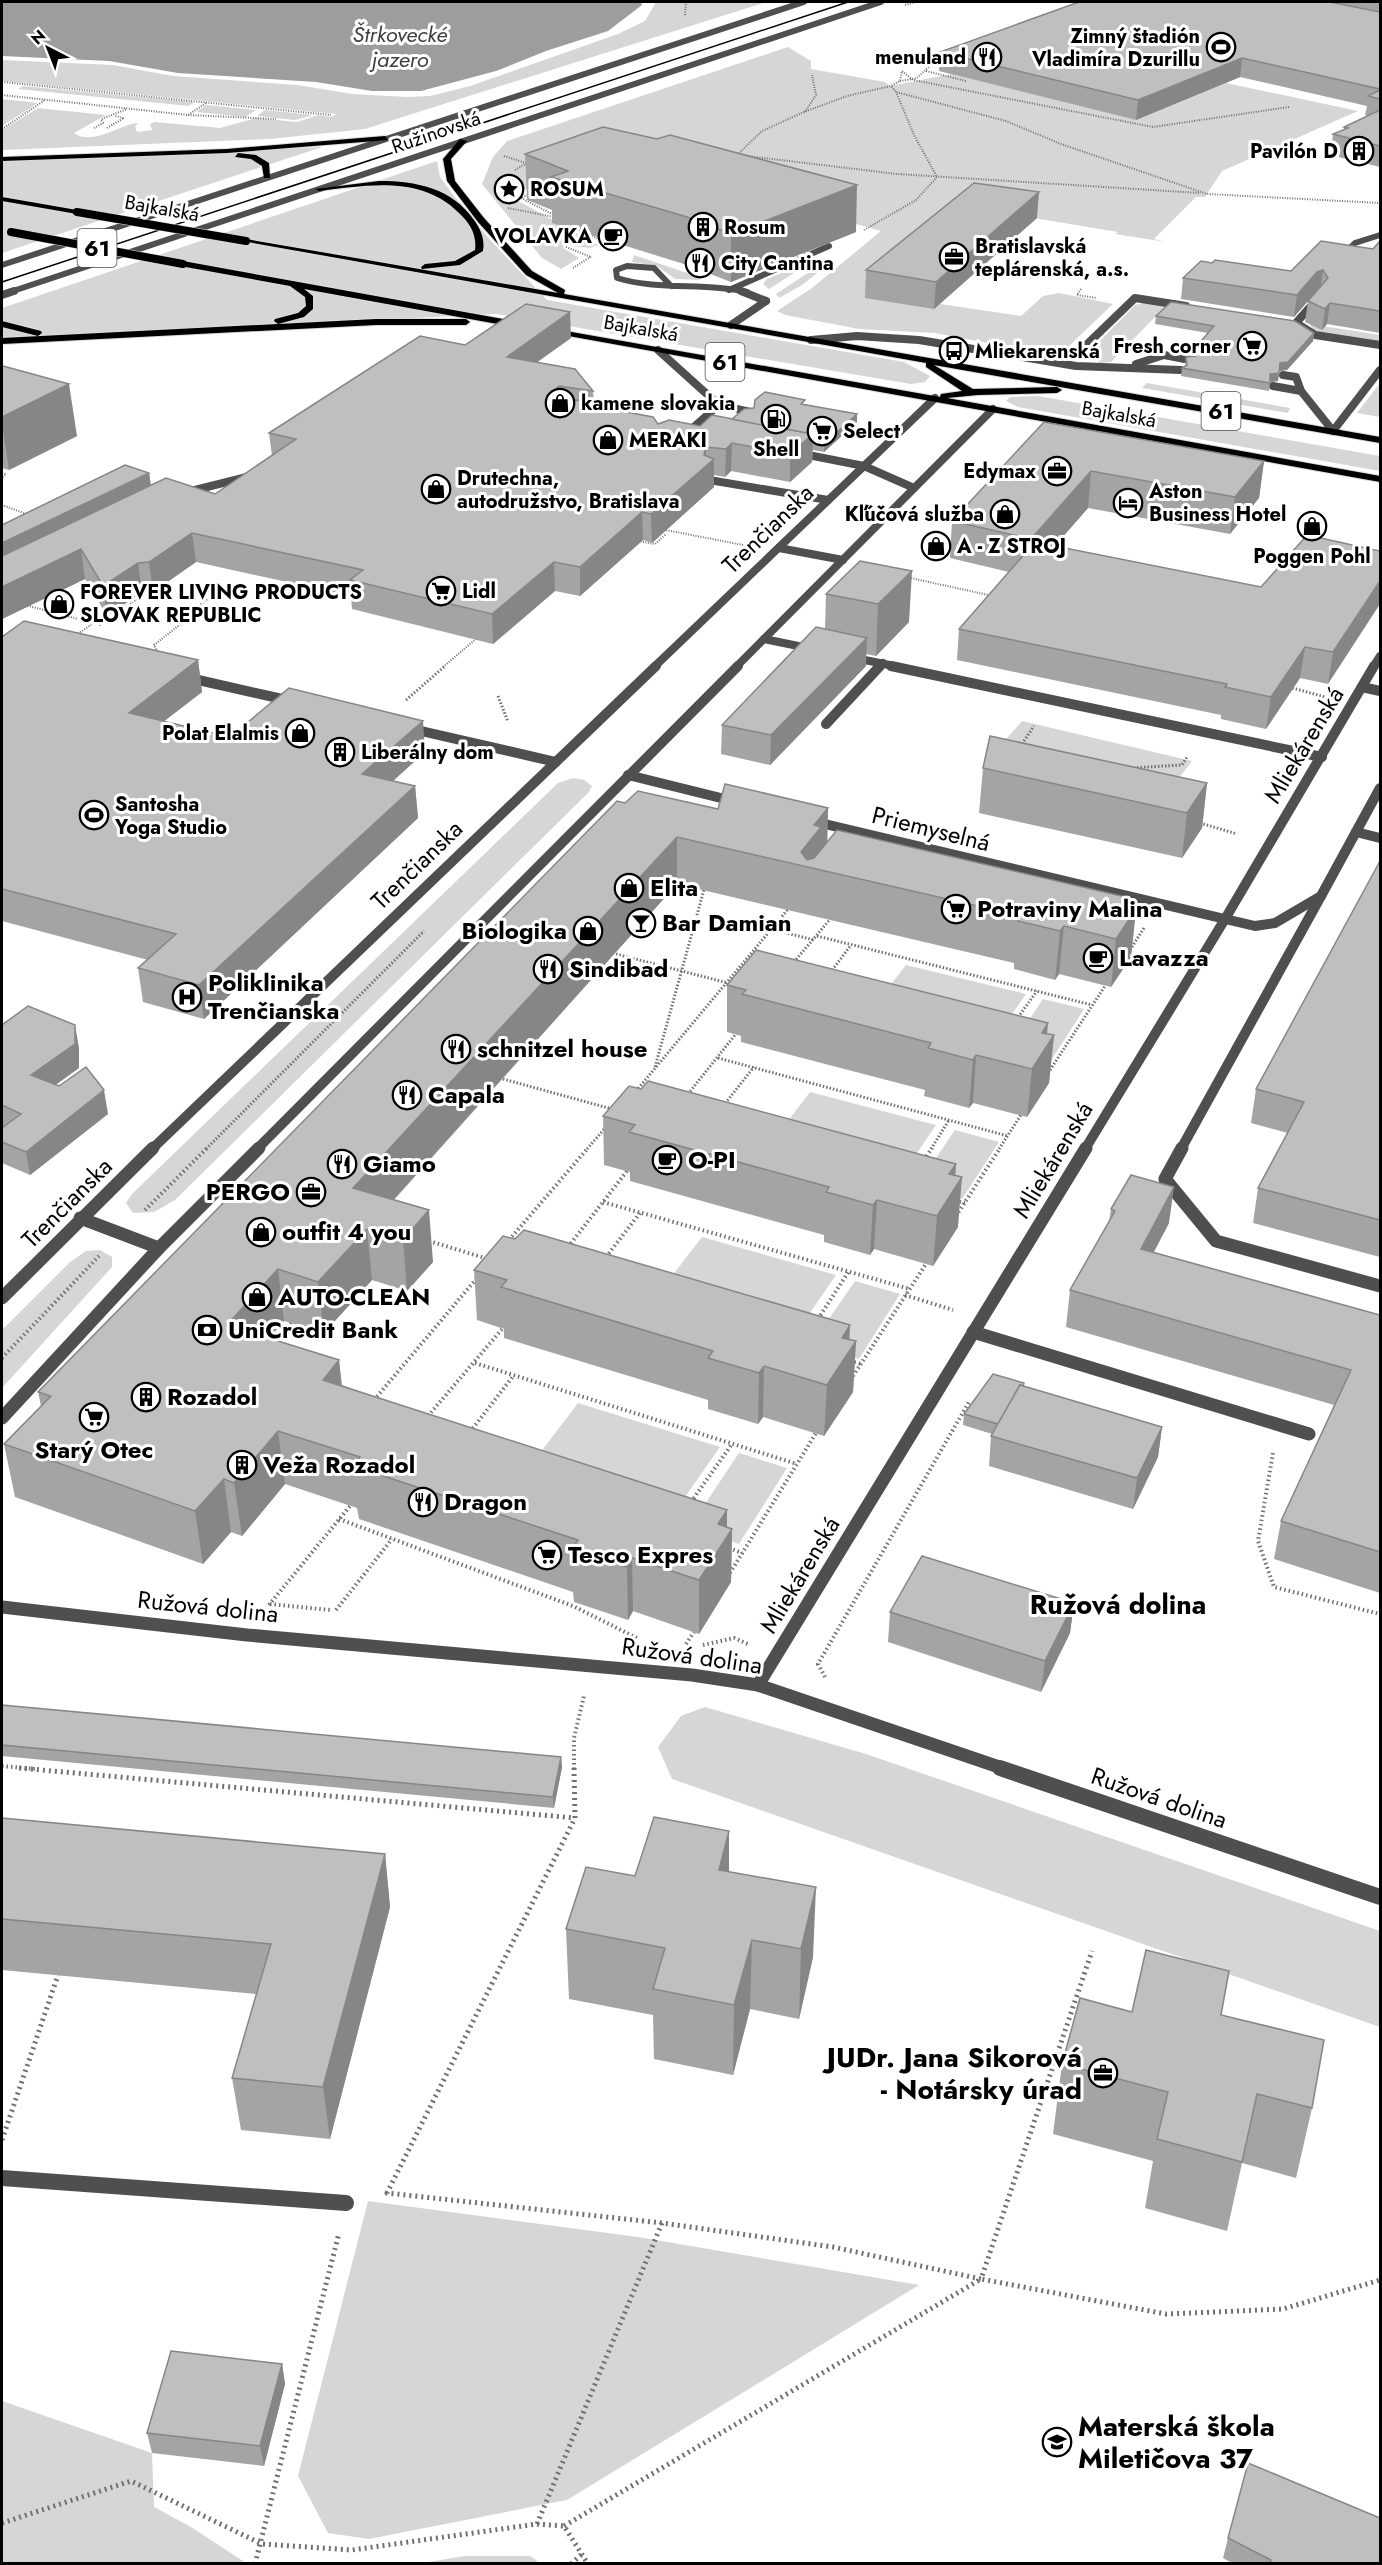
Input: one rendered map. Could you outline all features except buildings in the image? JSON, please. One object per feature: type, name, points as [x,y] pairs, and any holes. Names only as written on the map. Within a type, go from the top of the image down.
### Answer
[{"type":"main road","points":[[2,161],[238,150],[386,138]]},
{"type":"main road","points":[[463,141],[447,159],[451,181],[529,273],[572,298]]},
{"type":"main road","points":[[2,161],[232,154],[248,156],[262,162],[268,168],[267,176]]},
{"type":"main road","points":[[319,189],[373,183],[403,184],[424,188],[455,201],[477,231],[479,250],[470,258],[449,264],[399,267]]},
{"type":"main road","name":"Bajkalská","points":[[2,199],[1380,440]]},
{"type":"main road","name":"61","points":[[6,232],[527,326]]},
{"type":"main road","points":[[2,324],[19,330],[47,334],[280,321],[301,315],[311,305],[309,296],[292,283]]},
{"type":"main road","points":[[2,341],[376,322],[516,324]]},
{"type":"main road","name":"Bajkalská","points":[[538,328],[1380,479]]},
{"type":"main road","points":[[916,358],[972,392],[993,409]]},
{"type":"main road","points":[[935,398],[972,392],[1108,392]]},
{"type":"street","name":"Ružinovská","points":[[2,265],[267,176],[804,2]]},
{"type":"street","name":"Ružinovská","points":[[2,295],[881,2]]},
{"type":"street","points":[[1347,251],[1355,243],[1380,235]]},
{"type":"street","points":[[728,290],[830,246]]},
{"type":"street","points":[[671,286],[654,268],[627,266],[616,270],[617,278],[623,280],[671,286],[728,290],[759,295],[766,301],[731,326]]},
{"type":"street","points":[[1296,323],[1318,297]]},
{"type":"street","points":[[1046,362],[1078,353],[1135,298],[1193,307]]},
{"type":"street","points":[[1285,321],[1296,323],[1315,335],[1380,345]]},
{"type":"street","points":[[811,340],[857,336],[920,340],[1046,362],[1181,370]]},
{"type":"street","points":[[658,350],[674,367],[719,405],[750,412]]},
{"type":"street","points":[[1125,367],[1164,355],[1191,360]]},
{"type":"street","points":[[1283,375],[1296,377],[1301,391],[1333,431],[1380,370]]},
{"type":"street","points":[[1273,386],[1301,391]]},
{"type":"street","name":"Trenčianska","points":[[2,1298],[80,1218],[935,398]]},
{"type":"street","points":[[688,432],[719,405]]},
{"type":"street","points":[[2,1418],[159,1248],[993,409]]},
{"type":"street","points":[[678,434],[688,432],[699,434]]},
{"type":"street","points":[[789,451],[864,466],[914,488]]},
{"type":"street","points":[[170,498],[190,490],[257,475]]},
{"type":"street","points":[[709,480],[828,500]]},
{"type":"street","points":[[779,548],[843,560]]},
{"type":"street","points":[[764,639],[828,652]]},
{"type":"street","points":[[839,654],[1322,757]]},
{"type":"street","name":"Mliekárenská","points":[[758,1685],[1225,919],[1380,656]]},
{"type":"street","points":[[826,724],[883,663]]},
{"type":"street","points":[[178,675],[302,704]]},
{"type":"street","points":[[1362,687],[1380,691]]},
{"type":"street","points":[[393,724],[556,762]]},
{"type":"street","points":[[628,775],[748,805]]},
{"type":"street","points":[[1380,788],[1165,1179],[1216,1241],[1380,1286]]},
{"type":"street","name":"Priemyselná","points":[[805,819],[859,838],[1255,926],[1275,923],[1321,896]]},
{"type":"street","points":[[1356,832],[1380,838]]},
{"type":"street","points":[[80,1218],[159,1248]]},
{"type":"street","points":[[973,1332],[1309,1434]]},
{"type":"street","name":"Ružová dolina","points":[[2,1607],[247,1635],[692,1675],[758,1685],[1380,1898]]},
{"type":"street","points":[[2,2178],[346,2203]]},
{"type":"path","points":[[913,80],[926,71],[941,53],[951,50]]},
{"type":"path","points":[[900,81],[902,71],[913,80]]},
{"type":"path","points":[[926,71],[966,81]]},
{"type":"path","points":[[804,112],[816,95],[812,75]]},
{"type":"path","points":[[730,160],[762,131],[847,96],[891,86],[900,81],[913,80],[1153,127],[1289,107]]},
{"type":"path","points":[[2,82],[334,115]]},
{"type":"path","points":[[2,87],[8,83]]},
{"type":"path","points":[[891,86],[897,92],[914,135],[937,177]]},
{"type":"path","points":[[897,92],[1006,121],[1062,144],[1207,194]]},
{"type":"path","points":[[2,95],[188,115],[284,120]]},
{"type":"path","points":[[2,129],[46,100]]},
{"type":"path","points":[[188,115],[207,103]]},
{"type":"path","points":[[252,117],[264,108]]},
{"type":"path","points":[[115,116],[128,109]]},
{"type":"path","points":[[305,118],[315,116]]},
{"type":"path","points":[[83,131],[103,123],[101,120],[105,117],[124,118],[99,133]]},
{"type":"path","points":[[497,155],[535,166]]},
{"type":"path","points":[[737,155],[937,177],[1380,203]]},
{"type":"path","points":[[515,170],[534,158]]},
{"type":"path","points":[[864,230],[886,220],[934,184],[937,177]]},
{"type":"path","points":[[500,206],[558,217],[520,198],[531,194]]},
{"type":"path","points":[[592,236],[612,245],[615,243]]},
{"type":"path","points":[[566,247],[591,257]]},
{"type":"path","points":[[2,505],[30,515]]},
{"type":"path","points":[[634,540],[655,544],[666,532],[749,547]]},
{"type":"path","points":[[904,577],[994,596]]},
{"type":"path","points":[[160,656],[154,645],[182,623],[185,616],[220,590]]},
{"type":"path","points":[[18,603],[100,625],[147,592]]},
{"type":"path","points":[[73,637],[94,623]]},
{"type":"path","points":[[403,703],[482,634]]},
{"type":"path","points":[[1280,685],[1352,705]]},
{"type":"path","points":[[498,696],[509,725]]},
{"type":"path","points":[[1030,746],[1020,744],[1056,700]]},
{"type":"path","points":[[1125,768],[1182,765],[1206,732]]},
{"type":"path","points":[[1190,820],[1237,834]]},
{"type":"path","points":[[654,1070],[706,883]]},
{"type":"path","points":[[633,1095],[790,906]]},
{"type":"path","points":[[791,966],[833,915],[822,914]]},
{"type":"path","points":[[771,929],[851,945],[1092,1005]]},
{"type":"path","points":[[2,1358],[122,1233],[426,930]]},
{"type":"path","points":[[823,981],[851,945]]},
{"type":"path","points":[[616,954],[737,985]]},
{"type":"path","points":[[1049,1072],[1105,986]]},
{"type":"path","points":[[1010,1029],[1037,991]]},
{"type":"path","points":[[683,1100],[735,1035]]},
{"type":"path","points":[[718,1058],[1008,1136]]},
{"type":"path","points":[[1045,1060],[1055,1062]]},
{"type":"path","points":[[718,1113],[754,1067]]},
{"type":"path","points":[[503,1079],[619,1112]]},
{"type":"path","points":[[950,1225],[1021,1115]]},
{"type":"path","points":[[507,1243],[612,1120]]},
{"type":"path","points":[[919,1167],[950,1120]]},
{"type":"path","points":[[562,1255],[627,1171]]},
{"type":"path","points":[[945,1198],[965,1203]]},
{"type":"path","points":[[603,1202],[910,1289]]},
{"type":"path","points":[[599,1266],[640,1213]]},
{"type":"path","points":[[372,1402],[492,1260],[423,1240]]},
{"type":"path","points":[[850,1381],[926,1264]]},
{"type":"path","points":[[812,1328],[849,1271]]},
{"type":"path","points":[[268,1349],[298,1315]]},
{"type":"path","points":[[427,1416],[503,1328]]},
{"type":"path","points":[[841,1358],[861,1364]]},
{"type":"path","points":[[475,1363],[796,1464]]},
{"type":"path","points":[[465,1438],[514,1375]]},
{"type":"path","points":[[828,1683],[818,1664],[975,1391]]},
{"type":"path","points":[[1279,1426],[1258,1541],[1274,1587],[1380,1614]]},
{"type":"path","points":[[726,1580],[816,1433]]},
{"type":"path","points":[[686,1510],[732,1443]]},
{"type":"path","points":[[247,1635],[350,1506]]},
{"type":"path","points":[[339,1519],[573,1606],[643,1641]]},
{"type":"path","points":[[336,1610],[392,1539]]},
{"type":"path","points":[[722,1546],[742,1553]]},
{"type":"path","points":[[683,1649],[694,1632]]},
{"type":"path","points":[[592,1666],[574,1738],[575,1818],[387,2193],[662,2223],[833,2247],[981,2279],[1166,2314],[1283,2309],[1380,2280]]},
{"type":"path","points":[[2,1766],[575,1818]]},
{"type":"path","points":[[2,2523],[131,2481],[262,2544],[352,2550],[537,2524],[564,2526],[981,2279],[1092,1951]]},
{"type":"path","points":[[2,2140],[58,1975]]},
{"type":"path","points":[[255,2564],[262,2544],[346,2203]]},
{"type":"path","points":[[537,2524],[662,2223]]},
{"type":"path","points":[[564,2526],[588,2564]]},
{"type":"path","points":[[571,2564],[582,2553]]},
{"type":"shaded area","points":[[656,2],[766,2],[365,129],[270,139],[2,150],[2,130],[38,108],[106,115],[74,133],[88,137],[105,134],[136,123],[138,124],[135,126],[137,132],[152,130],[150,124],[155,122],[220,128],[256,118],[297,122],[318,115],[331,117],[336,114],[2,81],[2,60],[113,65],[173,76],[297,85],[353,94],[430,96],[470,86],[618,34],[645,21]]},
{"type":"shaded area","points":[[788,47],[811,61],[811,69],[885,82],[890,86],[951,74],[1136,120],[1226,83],[1358,111],[1222,171],[1205,197],[1196,197],[1154,239],[1166,242],[974,208],[940,304],[1021,316],[1043,296],[1059,293],[1113,304],[1068,347],[998,345],[935,333],[859,329],[785,315],[777,311],[812,288],[881,231],[657,167],[582,163],[513,195],[513,198],[598,245],[590,248],[564,245],[563,248],[579,258],[561,269],[542,258],[482,184],[493,157],[507,141]]},
{"type":"shaded area","points":[[23,86],[194,102],[189,106],[18,89]]},
{"type":"shaded area","points":[[2,99],[38,103],[2,126]]},
{"type":"shaded area","points":[[206,105],[256,110],[245,117],[196,112]]},
{"type":"shaded area","points":[[265,110],[314,115],[295,120],[257,116]]},
{"type":"shaded area","points":[[322,147],[2,253],[2,161]]},
{"type":"shaded area","points":[[437,161],[440,177],[454,196],[492,242],[547,300],[904,362],[930,376],[925,382],[911,384],[497,314],[2,338],[2,308]]},
{"type":"shaded area","points":[[634,255],[696,276],[700,280],[675,279],[657,266],[632,262]]},
{"type":"shaded area","points":[[813,261],[769,289],[763,284],[767,279]]},
{"type":"shaded area","points":[[820,265],[826,266],[802,285],[779,298],[776,294]]},
{"type":"shaded area","points":[[1153,303],[1279,334],[1157,315],[1111,362],[1100,363],[1089,352],[1135,305]]},
{"type":"shaded area","points":[[1310,324],[1380,335],[1380,342],[1324,334],[1312,329]]},
{"type":"shaded area","points":[[1147,383],[1290,408],[1288,413],[1142,388]]},
{"type":"shaded area","points":[[1380,383],[1380,417],[1357,413]]},
{"type":"shaded area","points":[[1038,396],[1380,456],[1380,471],[1018,407],[1006,401],[1010,397]]},
{"type":"shaded area","points":[[1022,721],[1192,761],[1161,801],[988,760]]},
{"type":"shaded area","points":[[573,778],[584,780],[592,786],[589,792],[175,1200],[154,1212],[133,1213],[126,1203],[133,1193],[558,783]]},
{"type":"shaded area","points":[[906,965],[1026,994],[992,1043],[870,1012]]},
{"type":"shaded area","points":[[1043,999],[1084,1009],[1052,1059],[1010,1048]]},
{"type":"shaded area","points":[[810,1092],[936,1125],[898,1181],[769,1146]]},
{"type":"shaded area","points":[[955,1130],[999,1142],[962,1199],[917,1186]]},
{"type":"shaded area","points":[[702,1237],[836,1275],[792,1339],[655,1298]]},
{"type":"shaded area","points":[[100,1250],[112,1257],[112,1267],[2,1388],[2,1330],[69,1263],[86,1251]]},
{"type":"shaded area","points":[[855,1281],[900,1294],[859,1359],[811,1345]]},
{"type":"shaded area","points":[[578,1403],[720,1447],[669,1520],[524,1474]]},
{"type":"shaded area","points":[[739,1453],[787,1468],[739,1544],[689,1528]]},
{"type":"shaded area","points":[[705,1707],[866,1754],[1380,1931],[1380,2027],[672,1779],[658,1747],[681,1716]]},
{"type":"shaded area","points":[[368,2201],[638,2237],[919,2285],[567,2500],[369,2539],[328,2533],[298,2476]]},
{"type":"shaded area","points":[[2,2401],[152,2453],[154,2507],[191,2527],[246,2563],[2,2563]]},
{"type":"shaded area","points":[[465,2556],[530,2556],[540,2563],[422,2563]]},
{"type":"water","name":"Štrkovecké jazero","points":[[2,2],[641,2],[642,5],[608,31],[546,51],[496,71],[421,91],[372,91],[316,82],[178,73],[109,61],[2,56]]},
{"type":"tram line","points":[[2,282],[848,2]]},
{"type":"place","name":"Zimný štadión Vladimíra Dzurillu","points":[[1221,47]]},
{"type":"place","name":"menuland","points":[[987,57]]},
{"type":"place","name":"Pavilón D","points":[[1359,151]]},
{"type":"place","name":"ROSUM","points":[[509,189]]},
{"type":"place","name":"Rosum","points":[[703,227]]},
{"type":"place","name":"VOLAVKA","points":[[613,236]]},
{"type":"place","name":"Bratislavská teplárenská, a.s.","points":[[954,257]]},
{"type":"place","name":"City Cantina","points":[[700,263]]},
{"type":"place","name":"Fresh corner","points":[[1252,346]]},
{"type":"place","name":"Mliekarenská","points":[[954,351]]},
{"type":"place","name":"kamene slovakia","points":[[560,403]]},
{"type":"place","name":"Shell","points":[[776,419]]},
{"type":"place","name":"Select","points":[[822,431]]},
{"type":"place","name":"MERAKI","points":[[608,440]]},
{"type":"place","name":"Edymax","points":[[1057,471]]},
{"type":"place","name":"Drutechna, autodružstvo, Bratislava","points":[[436,489]]},
{"type":"place","name":"Aston Business Hotel","points":[[1128,503]]},
{"type":"place","name":"Kľúčová služba","points":[[1005,514]]},
{"type":"place","name":"Poggen Pohl","points":[[1312,526]]},
{"type":"place","name":"A - Z STROJ","points":[[936,546]]},
{"type":"place","name":"Lidl","points":[[441,591]]},
{"type":"place","name":"FOREVER LIVING PRODUCTS SLOVAK REPUBLIC","points":[[59,604]]},
{"type":"place","name":"Polat Elalmis","points":[[300,733]]},
{"type":"place","name":"Liberálny dom","points":[[340,752]]},
{"type":"place","name":"Santosha Yoga Studio","points":[[94,815]]},
{"type":"place","name":"Elita","points":[[629,888]]},
{"type":"place","name":"Potraviny Malina","points":[[956,909]]},
{"type":"place","name":"Bar Damian","points":[[641,923]]},
{"type":"place","name":"Biologika","points":[[588,931]]},
{"type":"place","name":"Lavazza","points":[[1098,958]]},
{"type":"place","name":"Sindibad","points":[[548,969]]},
{"type":"place","name":"Poliklinika Trenčianska","points":[[187,997]]},
{"type":"place","name":"schnitzel house","points":[[456,1049]]},
{"type":"place","name":"Capala","points":[[407,1095]]},
{"type":"place","name":"O-PI","points":[[667,1160]]},
{"type":"place","name":"Giamo","points":[[342,1164]]},
{"type":"place","name":"PERGO","points":[[311,1192]]},
{"type":"place","name":"outfit 4 you","points":[[261,1232]]},
{"type":"place","name":"AUTO-CLEAN","points":[[257,1297]]},
{"type":"place","name":"UniCredit Bank","points":[[207,1330]]},
{"type":"place","name":"Rozadol","points":[[146,1397]]},
{"type":"place","name":"Starý Otec","points":[[94,1417]]},
{"type":"place","name":"Veža Rozadol","points":[[242,1465]]},
{"type":"place","name":"Dragon","points":[[423,1502]]},
{"type":"place","name":"Tesco Expres","points":[[547,1555]]},
{"type":"place","name":"JUDr. Jana Sikorová - Notársky úrad","points":[[1103,2073]]},
{"type":"place","name":"Materská škola Miletičova 37","points":[[1057,2442]]},
{"type":"district","name":"Ružová dolina","points":[[1118,1605]]}]
